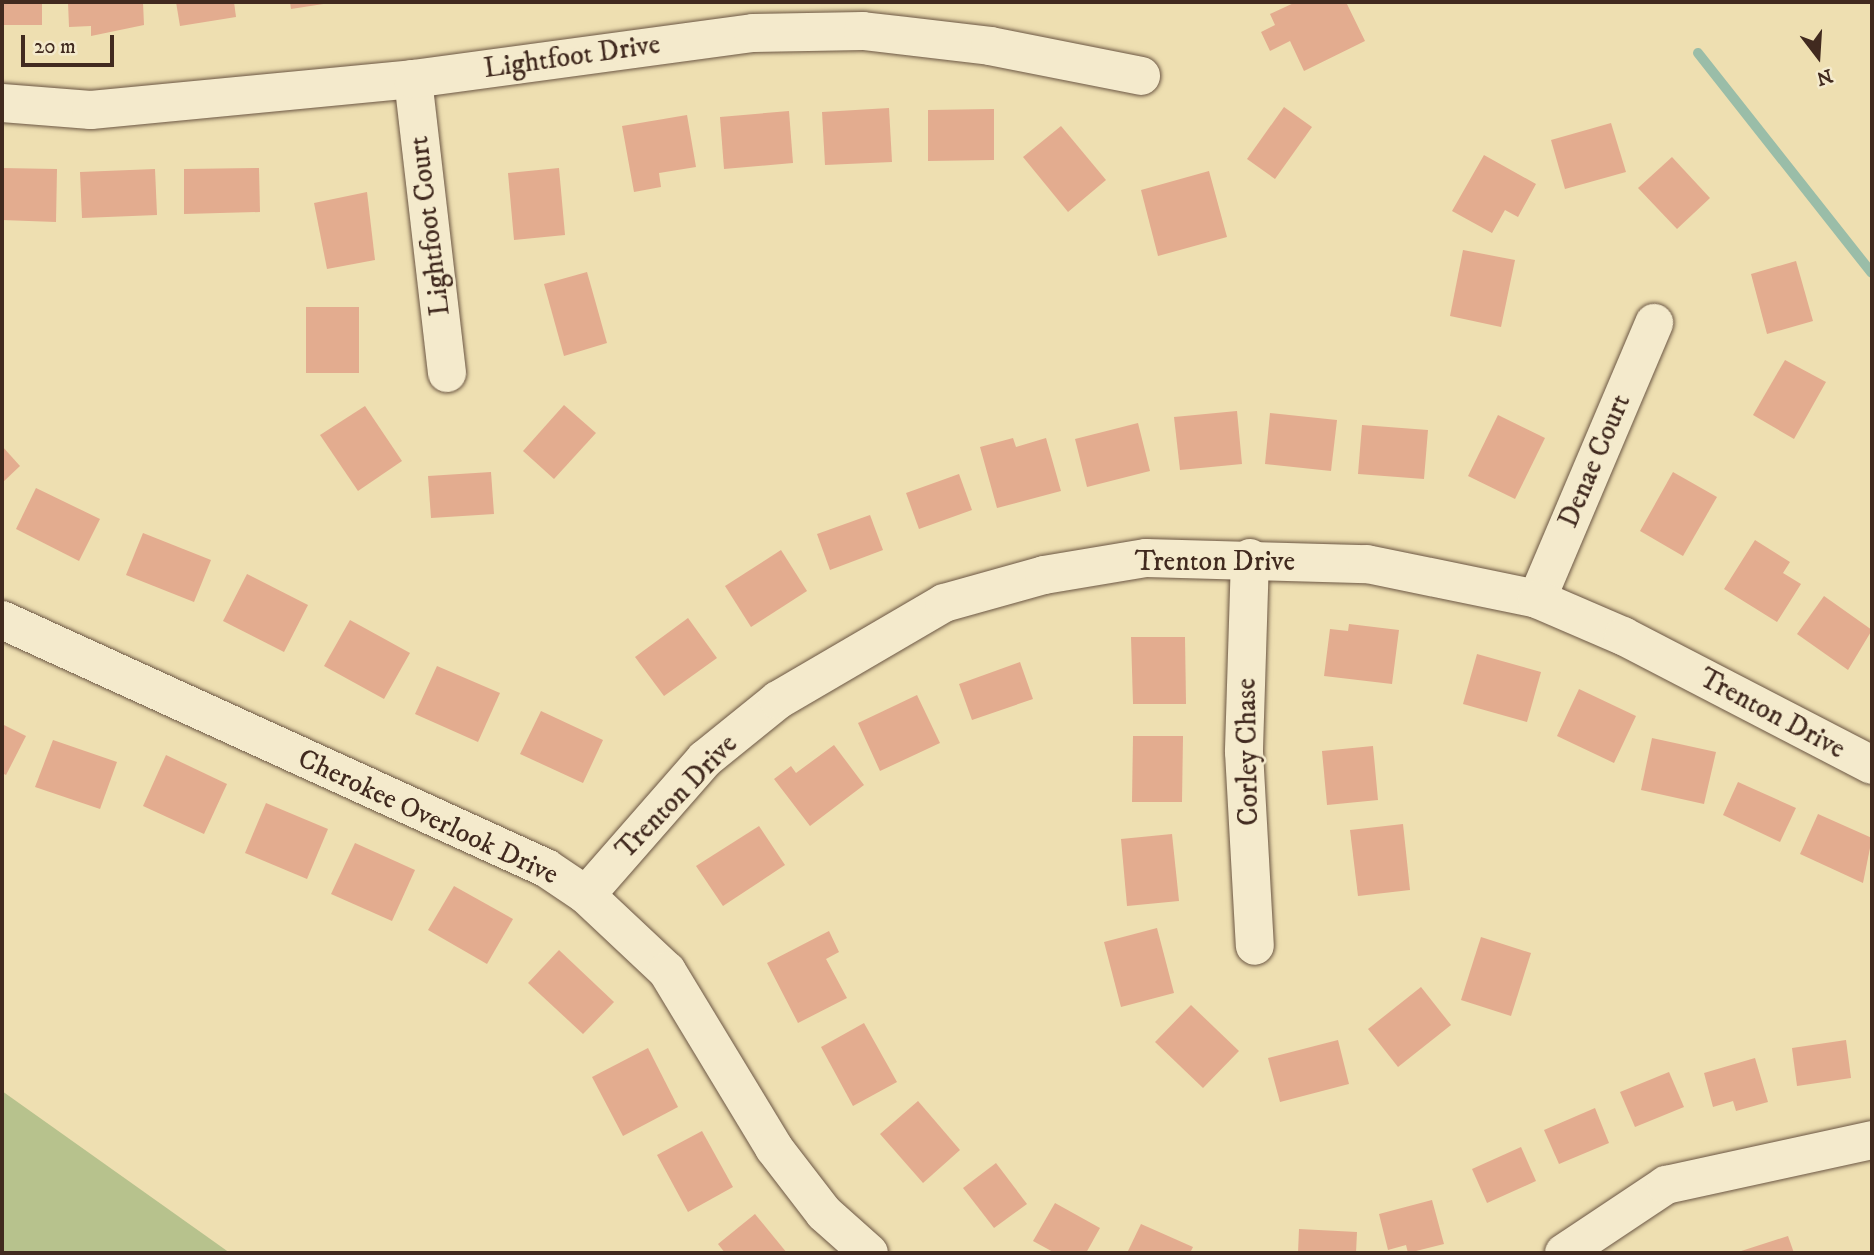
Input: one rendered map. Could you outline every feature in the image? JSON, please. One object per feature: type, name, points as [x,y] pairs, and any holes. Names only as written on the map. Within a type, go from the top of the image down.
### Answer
[{"type":"street","name":"Lightfoot Drive","points":[[2,103],[91,110],[413,79],[753,33],[863,31],[990,46],[1141,76]]},
{"type":"street","name":"Lightfoot Court","points":[[413,79],[447,373]]},
{"type":"street","name":"Denae Court","points":[[1537,599],[1654,323]]},
{"type":"street","name":"Trenton Drive","points":[[586,895],[705,759],[778,700],[944,603],[1044,575],[1146,558],[1250,558],[1367,564],[1537,599],[1623,636],[1872,765]]},
{"type":"street","name":"Corley Chase","points":[[1250,558],[1244,752],[1255,946]]},
{"type":"street","name":"Cherokee Overlook Drive","points":[[2,620],[545,868],[586,895],[667,971],[774,1148],[824,1213],[869,1253]]},
{"type":"street","points":[[1564,1253],[1666,1185],[1872,1140]]},
{"type":"green space","points":[[2,1091],[230,1253],[2,1253]]},
{"type":"building","points":[[2,2],[42,2],[42,25],[2,25]]},
{"type":"building","points":[[68,2],[143,2],[144,25],[91,36],[91,26],[69,27]]},
{"type":"building","points":[[176,2],[234,2],[236,17],[180,26]]},
{"type":"building","points":[[290,2],[330,2],[330,3],[291,9]]},
{"type":"building","points":[[1296,2],[1346,2],[1365,41],[1304,71],[1290,41],[1270,51],[1261,32],[1275,25],[1270,14]]},
{"type":"building","points":[[1284,107],[1312,127],[1275,179],[1247,159]]},
{"type":"building","points":[[889,108],[892,162],[825,165],[822,112]]},
{"type":"building","points":[[994,109],[994,160],[928,161],[928,110]]},
{"type":"building","points":[[789,111],[793,163],[724,169],[720,117]]},
{"type":"building","points":[[687,115],[696,167],[659,173],[661,187],[634,192],[622,126]]},
{"type":"building","points":[[1611,123],[1626,172],[1565,189],[1551,140]]},
{"type":"building","points":[[1061,126],[1106,180],[1068,212],[1023,157]]},
{"type":"building","points":[[1484,155],[1536,184],[1518,217],[1505,210],[1492,233],[1452,211]]},
{"type":"building","points":[[1672,157],[1710,198],[1677,229],[1638,188]]},
{"type":"building","points":[[2,168],[57,169],[56,222],[2,220]]},
{"type":"building","points":[[259,168],[260,212],[184,214],[184,169]]},
{"type":"building","points":[[559,168],[565,235],[514,240],[508,173]]},
{"type":"building","points":[[155,169],[157,215],[82,218],[80,172]]},
{"type":"building","points":[[1209,171],[1227,237],[1158,256],[1141,190]]},
{"type":"building","points":[[367,192],[375,260],[327,269],[314,203]]},
{"type":"building","points":[[1463,250],[1515,260],[1501,327],[1450,316]]},
{"type":"building","points":[[1796,261],[1813,321],[1767,334],[1751,274]]},
{"type":"building","points":[[587,272],[607,343],[564,356],[544,284]]},
{"type":"building","points":[[306,307],[359,307],[359,373],[306,373]]},
{"type":"building","points":[[1785,360],[1826,382],[1794,439],[1753,415]]},
{"type":"building","points":[[564,405],[596,433],[554,479],[523,451]]},
{"type":"building","points":[[365,406],[402,461],[358,491],[320,435]]},
{"type":"building","points":[[1237,411],[1242,464],[1180,470],[1174,417]]},
{"type":"building","points":[[1270,413],[1337,420],[1331,471],[1265,464]]},
{"type":"building","points":[[1498,415],[1545,438],[1515,499],[1468,476]]},
{"type":"building","points":[[1138,423],[1150,471],[1087,487],[1075,439]]},
{"type":"building","points":[[1362,425],[1428,430],[1424,479],[1358,474]]},
{"type":"building","points":[[1013,438],[1016,447],[1046,438],[1061,491],[997,508],[980,447]]},
{"type":"building","points":[[2,446],[20,466],[2,483]]},
{"type":"building","points":[[491,472],[494,514],[431,518],[428,476]]},
{"type":"building","points":[[1673,472],[1717,497],[1683,556],[1640,531]]},
{"type":"building","points":[[959,474],[972,510],[919,529],[906,493]]},
{"type":"building","points":[[36,488],[100,519],[79,561],[16,529]]},
{"type":"building","points":[[870,515],[883,550],[830,570],[817,534]]},
{"type":"building","points":[[143,533],[211,560],[194,602],[126,575]]},
{"type":"building","points":[[1755,540],[1790,562],[1783,573],[1801,584],[1777,622],[1724,589]]},
{"type":"building","points":[[781,550],[807,591],[751,627],[725,586]]},
{"type":"building","points":[[247,574],[308,605],[284,652],[223,621]]},
{"type":"building","points":[[1824,596],[1872,630],[1848,670],[1797,634]]},
{"type":"building","points":[[688,618],[717,658],[664,696],[635,657]]},
{"type":"building","points":[[350,620],[410,653],[384,699],[324,666]]},
{"type":"building","points":[[1349,624],[1399,630],[1392,684],[1324,676],[1330,629],[1348,631]]},
{"type":"building","points":[[1131,637],[1185,637],[1186,704],[1133,704]]},
{"type":"building","points":[[1477,654],[1541,672],[1527,722],[1463,704]]},
{"type":"building","points":[[1020,662],[1033,699],[972,720],[959,684]]},
{"type":"building","points":[[437,666],[500,693],[478,742],[415,714]]},
{"type":"building","points":[[1579,689],[1636,716],[1614,763],[1557,736]]},
{"type":"building","points":[[917,695],[940,743],[880,771],[858,723]]},
{"type":"building","points":[[541,711],[603,740],[583,783],[520,754]]},
{"type":"building","points":[[2,724],[26,736],[6,775],[2,773]]},
{"type":"building","points":[[1133,736],[1183,736],[1182,802],[1132,802]]},
{"type":"building","points":[[1652,738],[1716,752],[1704,804],[1641,790]]},
{"type":"building","points":[[53,740],[117,762],[100,809],[35,787]]},
{"type":"building","points":[[834,745],[864,785],[810,826],[774,779],[791,766],[796,773]]},
{"type":"building","points":[[1373,746],[1378,800],[1327,805],[1322,751]]},
{"type":"building","points":[[166,755],[227,784],[204,834],[143,806]]},
{"type":"building","points":[[1738,782],[1796,808],[1780,842],[1723,815]]},
{"type":"building","points":[[266,803],[328,829],[307,879],[245,853]]},
{"type":"building","points":[[1818,814],[1872,838],[1863,883],[1800,854]]},
{"type":"building","points":[[1403,824],[1410,890],[1358,896],[1350,830]]},
{"type":"building","points":[[759,826],[785,865],[723,906],[696,866]]},
{"type":"building","points":[[1172,834],[1179,901],[1127,906],[1121,839]]},
{"type":"building","points":[[355,843],[415,870],[392,921],[331,894]]},
{"type":"building","points":[[454,886],[513,919],[487,964],[428,930]]},
{"type":"building","points":[[1157,928],[1174,993],[1121,1007],[1104,942]]},
{"type":"building","points":[[829,931],[839,952],[826,959],[847,998],[798,1023],[767,963]]},
{"type":"building","points":[[1481,937],[1531,953],[1511,1016],[1461,1000]]},
{"type":"building","points":[[559,950],[614,1002],[583,1034],[528,983]]},
{"type":"building","points":[[1421,987],[1451,1025],[1398,1067],[1368,1029]]},
{"type":"building","points":[[1191,1005],[1239,1051],[1203,1088],[1155,1042]]},
{"type":"building","points":[[864,1023],[897,1082],[853,1106],[821,1047]]},
{"type":"building","points":[[1338,1040],[1349,1084],[1280,1102],[1268,1058]]},
{"type":"building","points":[[1846,1040],[1851,1078],[1797,1086],[1792,1048]]},
{"type":"building","points":[[648,1048],[678,1107],[623,1136],[592,1077]]},
{"type":"building","points":[[1755,1058],[1768,1102],[1736,1111],[1733,1101],[1713,1107],[1704,1073]]},
{"type":"building","points":[[1669,1072],[1684,1107],[1635,1127],[1620,1092]]},
{"type":"building","points":[[918,1101],[960,1150],[923,1183],[880,1134]]},
{"type":"building","points":[[1595,1108],[1609,1143],[1559,1164],[1544,1130]]},
{"type":"building","points":[[702,1131],[733,1187],[688,1212],[657,1155]]},
{"type":"building","points":[[1521,1147],[1536,1181],[1487,1203],[1472,1169]]},
{"type":"building","points":[[996,1163],[1027,1204],[994,1228],[963,1188]]},
{"type":"building","points":[[1432,1200],[1444,1244],[1408,1253],[1406,1245],[1388,1250],[1379,1214]]},
{"type":"building","points":[[1055,1203],[1100,1228],[1086,1253],[1055,1253],[1033,1241]]},
{"type":"building","points":[[755,1214],[787,1253],[725,1253],[718,1244]]},
{"type":"building","points":[[1141,1224],[1193,1247],[1190,1253],[1127,1253]]},
{"type":"building","points":[[1299,1229],[1357,1232],[1356,1253],[1298,1253]]},
{"type":"building","points":[[1788,1236],[1794,1253],[1735,1253]]},
{"type":"waterway","points":[[1698,53],[1872,273]]}]
